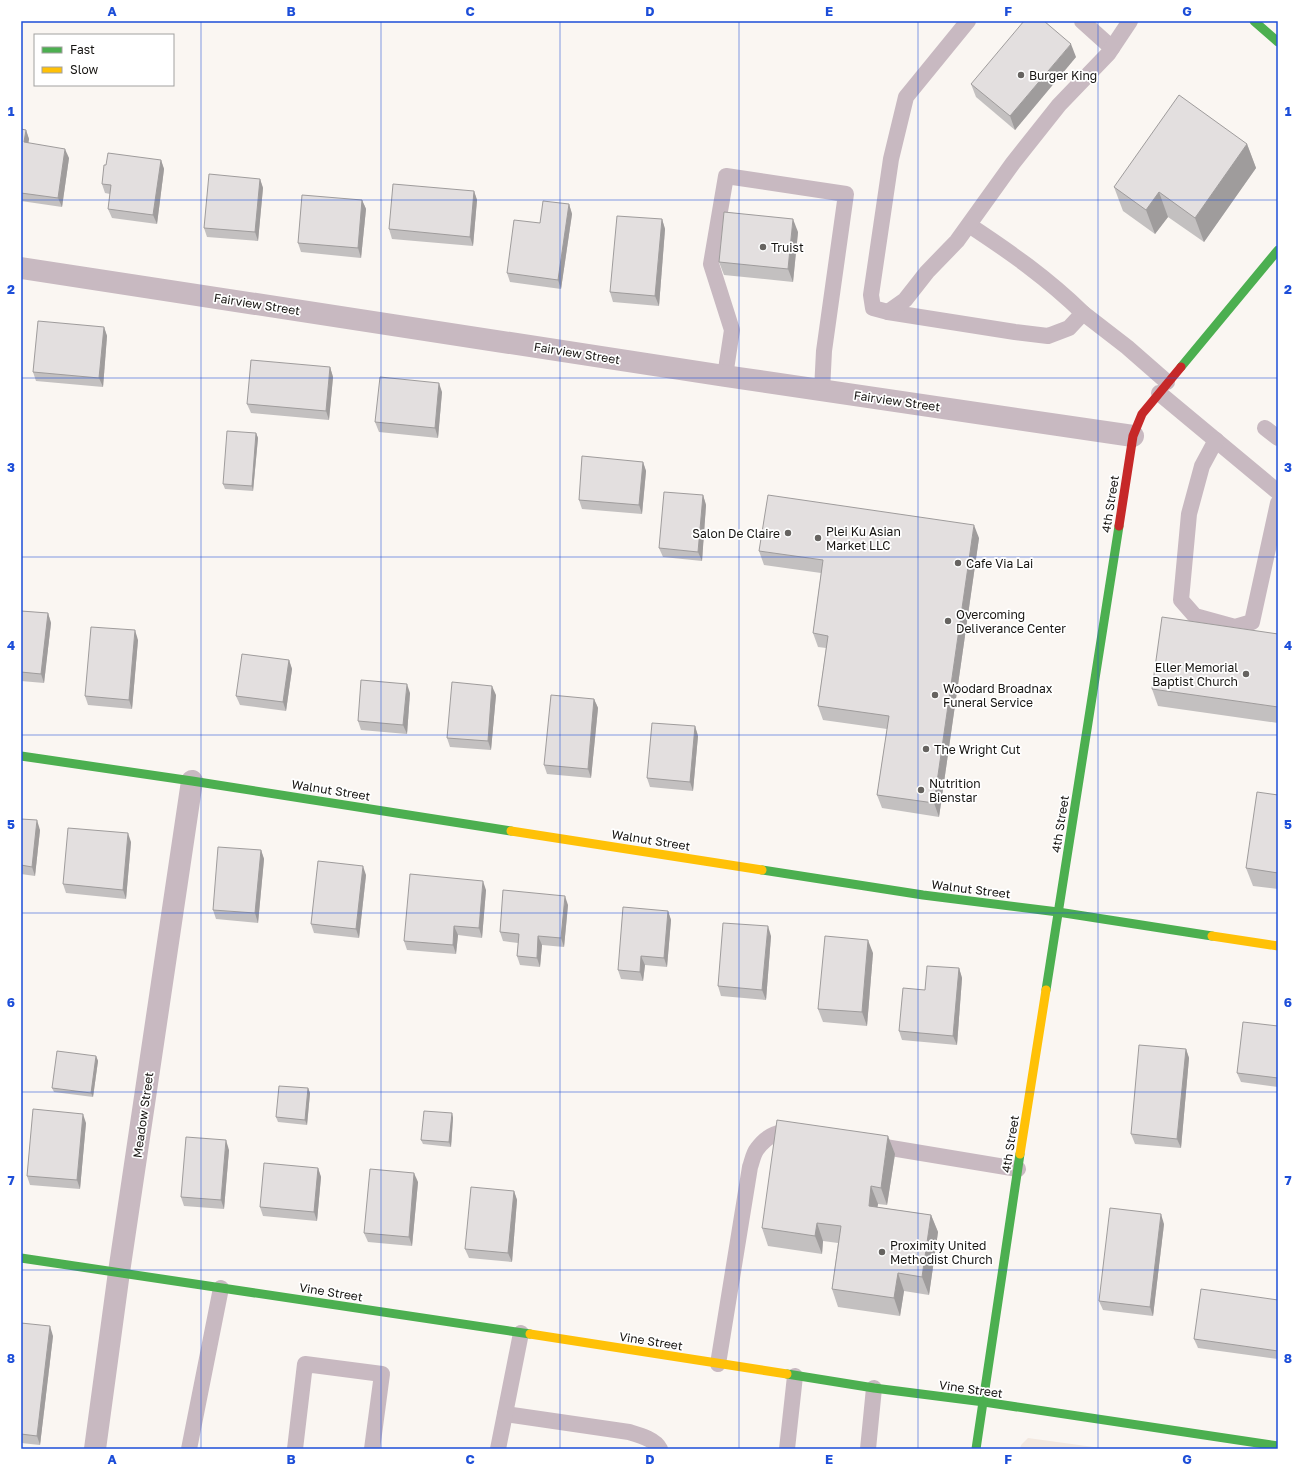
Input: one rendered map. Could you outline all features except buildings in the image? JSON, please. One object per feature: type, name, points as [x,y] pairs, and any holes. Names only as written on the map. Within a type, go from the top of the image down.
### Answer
[{"type":"street","points":[[1254,21],[1278,42]]},
{"type":"street","name":"4th Street","points":[[976,1449],[1018,1169],[1133,436],[1142,414],[1163,387],[1278,250]]},
{"type":"street","name":"Fairview Street","points":[[21,268],[725,376],[1133,436]]},
{"type":"street","name":"Walnut Street","points":[[21,756],[192,780],[924,895],[1058,912],[1278,946]]},
{"type":"street","name":"Meadow Street","points":[[95,1449],[119,1272],[192,780]]},
{"type":"street","name":"Vine Street","points":[[21,1258],[874,1388],[984,1402],[1278,1446]]},
{"type":"lane","points":[[968,21],[906,97],[891,159],[871,295],[873,308],[888,312],[1048,336],[1069,328],[1083,313]]},
{"type":"lane","points":[[1082,21],[1112,48]]},
{"type":"lane","points":[[888,312],[905,300],[927,272],[957,241],[1013,163],[1059,104],[1108,54],[1130,21]]},
{"type":"lane","points":[[725,376],[732,330],[711,264],[726,176],[846,194],[824,351],[822,390]]},
{"type":"lane","points":[[968,225],[1016,256],[1060,290],[1083,313],[1127,347],[1163,387],[1216,440],[1278,492]]},
{"type":"lane","points":[[1265,428],[1278,438]]},
{"type":"lane","points":[[1216,440],[1202,466],[1189,514],[1181,600],[1195,616],[1235,627],[1252,622],[1278,503]]},
{"type":"lane","points":[[718,1364],[745,1192],[750,1167],[756,1150],[774,1134],[788,1132],[812,1135]]},
{"type":"lane","points":[[856,1142],[1018,1169]]},
{"type":"lane","points":[[189,1449],[221,1288]]},
{"type":"lane","points":[[498,1449],[521,1333]]},
{"type":"lane","points":[[294,1449],[305,1364],[382,1374],[372,1449]]},
{"type":"lane","points":[[787,1449],[795,1376]]},
{"type":"lane","points":[[868,1449],[874,1388]]},
{"type":"lane","points":[[505,1414],[629,1432],[644,1437],[660,1449]]},
{"type":"shaded area","points":[[1028,1438],[1108,1449],[1020,1449],[1021,1445]]},
{"type":"traffic: fast","points":[[1254,21],[1278,42]]},
{"type":"traffic: fast","points":[[1181,367],[1278,250]]},
{"type":"traffic: fast","points":[[1046,990],[1119,526]]},
{"type":"traffic: fast","points":[[21,756],[511,831]]},
{"type":"traffic: fast","points":[[762,870],[923,895],[1058,912],[1212,936]]},
{"type":"traffic: fast","points":[[976,1449],[1020,1154]]},
{"type":"traffic: fast","points":[[21,1258],[530,1334]]},
{"type":"traffic: fast","points":[[787,1374],[874,1388],[984,1402],[1278,1446]]},
{"type":"traffic: slow","points":[[511,831],[762,870]]},
{"type":"traffic: slow","points":[[1212,936],[1278,946]]},
{"type":"traffic: slow","points":[[1020,1154],[1046,990]]},
{"type":"traffic: slow","points":[[530,1334],[787,1374]]},
{"type":"traffic: jam","points":[[1119,526],[1133,436],[1142,414],[1181,367]]},
{"type":"place","name":"Burger King","points":[[1021,75]]},
{"type":"place","name":"Truist","points":[[763,247]]},
{"type":"place","name":"Salon De Claire","points":[[788,533]]},
{"type":"place","name":"Plei Ku Asian Market LLC","points":[[818,538]]},
{"type":"place","name":"Cafe Via Lai","points":[[958,563]]},
{"type":"place","name":"Overcoming Deliverance Center","points":[[948,621]]},
{"type":"place","name":"Eller Memorial Baptist Church","points":[[1246,674]]},
{"type":"place","name":"Woodard Broadnax Funeral Service","points":[[935,695]]},
{"type":"place","name":"The Wright Cut","points":[[926,749]]},
{"type":"place","name":"Nutrition Bienstar","points":[[921,790]]},
{"type":"place","name":"Proximity United Methodist Church","points":[[882,1252]]}]
